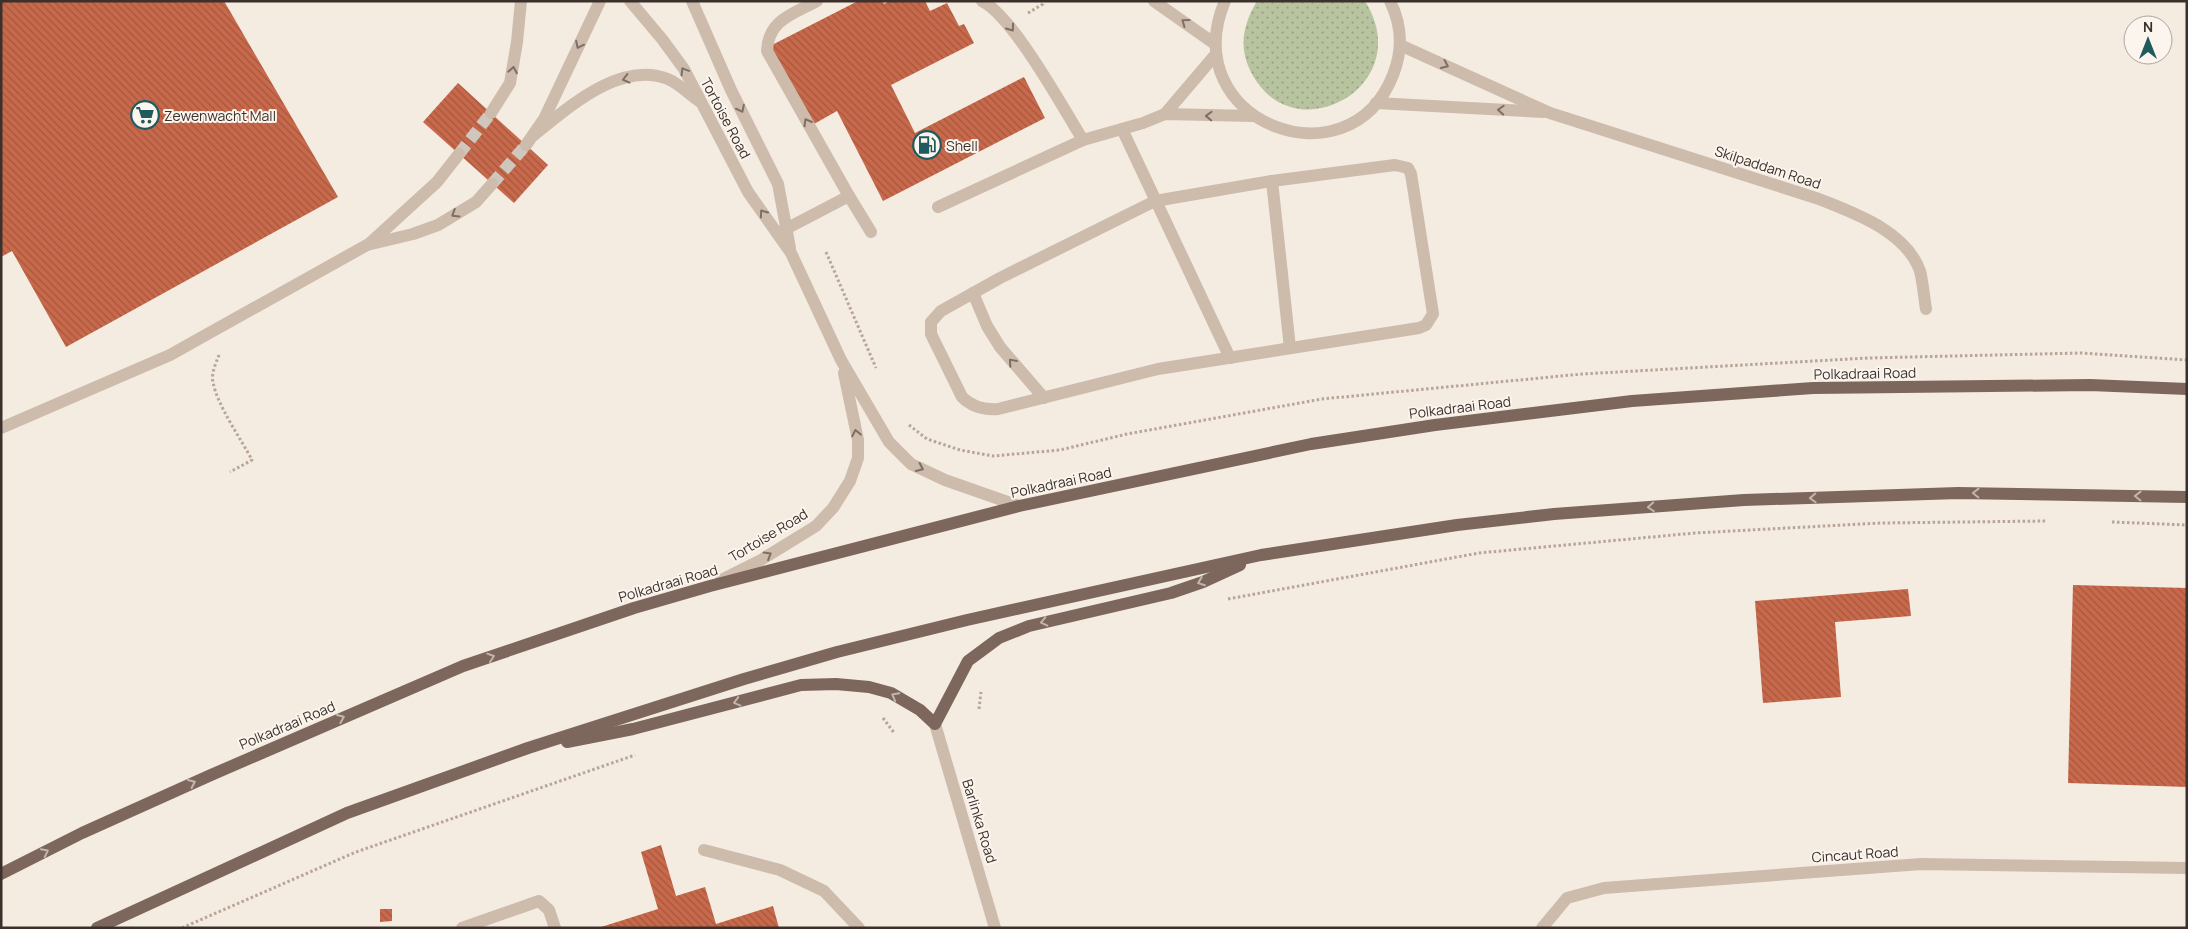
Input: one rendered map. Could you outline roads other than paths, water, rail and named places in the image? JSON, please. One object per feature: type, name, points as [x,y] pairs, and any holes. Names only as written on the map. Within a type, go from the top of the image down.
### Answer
[{"type":"main road","name":"Polkadraai Road","points":[[1,874],[82,833],[203,778],[454,670],[634,608],[710,586],[1019,506],[1311,444],[1436,425],[1632,401],[1813,388],[2090,386],[2187,389]]},
{"type":"main road","points":[[97,928],[346,813],[528,748],[837,652],[976,618],[1261,555],[1476,523],[1554,514],[1744,500],[1958,493],[2187,497]]},
{"type":"main road","points":[[528,748],[633,729],[801,685],[836,684],[869,687],[892,692],[920,710],[935,724],[968,662],[999,638],[1029,626],[1171,593],[1203,582],[1261,555]]},
{"type":"street","points":[[491,113],[510,83],[521,1]]},
{"type":"street","points":[[600,1],[544,119],[530,140],[580,99],[611,82],[642,75],[668,79],[701,103]]},
{"type":"street","name":"Tortoise Road","points":[[630,1],[684,69],[748,192],[782,231],[841,360],[889,442],[911,464],[946,480],[1019,506]]},
{"type":"street","name":"Tortoise Road","points":[[692,1],[731,90],[778,184],[782,231]]},
{"type":"street","points":[[817,1],[786,17],[774,27],[768,40],[767,51],[871,232]]},
{"type":"street","points":[[982,1],[992,6],[1006,21],[1083,140]]},
{"type":"street","points":[[1154,1],[1216,49]]},
{"type":"street","points":[[1224,1],[1216,28],[1216,49],[1222,76],[1230,91],[1253,116],[1267,124],[1283,131],[1317,133],[1349,124],[1364,115],[1389,86],[1397,66],[1400,45],[1395,4]]},
{"type":"street","name":"Skilpaddam Road","points":[[1400,45],[1550,113],[1819,199],[1854,213],[1886,232],[1906,248],[1920,270],[1926,309]]},
{"type":"street","points":[[1165,114],[1216,49]]},
{"type":"street","name":"Skilpaddam Road","points":[[1376,103],[1550,113]]},
{"type":"street","points":[[938,207],[1083,140],[1122,130],[1165,114],[1253,116]]},
{"type":"street","points":[[1122,130],[1230,358]]},
{"type":"street","points":[[1,428],[170,355],[367,245],[438,182],[459,154]]},
{"type":"street","points":[[1395,165],[1408,168],[1416,197],[1433,314],[1426,325],[1419,328],[1158,369],[998,409],[988,410],[968,402],[962,397],[931,334],[930,327],[934,317],[973,293],[1155,201],[1272,181],[1395,165]]},
{"type":"street","points":[[1272,181],[1290,348]]},
{"type":"street","points":[[367,245],[413,234],[438,225],[476,202],[492,184]]},
{"type":"street","points":[[782,231],[850,196]]},
{"type":"street","points":[[973,293],[987,326],[1000,347],[1044,398]]},
{"type":"street","name":"Tortoise Road","points":[[710,586],[761,560],[816,526],[833,508],[850,481],[858,458],[858,440],[841,360]]},
{"type":"street","name":"Barlinka Road","points":[[935,724],[996,928]]},
{"type":"street","points":[[704,850],[780,870],[824,891],[859,928]]},
{"type":"street","name":"Cincaut Road","points":[[1542,928],[1567,898],[1604,888],[1921,864],[2187,868]]},
{"type":"street","points":[[462,928],[539,901],[549,910],[555,928]]},
{"type":"tunnel","points":[[459,154],[491,113]]},
{"type":"tunnel","points":[[492,184],[526,145]]},
{"type":"place","name":"Zewenwacht Mall","points":[[145,115]]},
{"type":"place","name":"Shell","points":[[927,145]]}]
